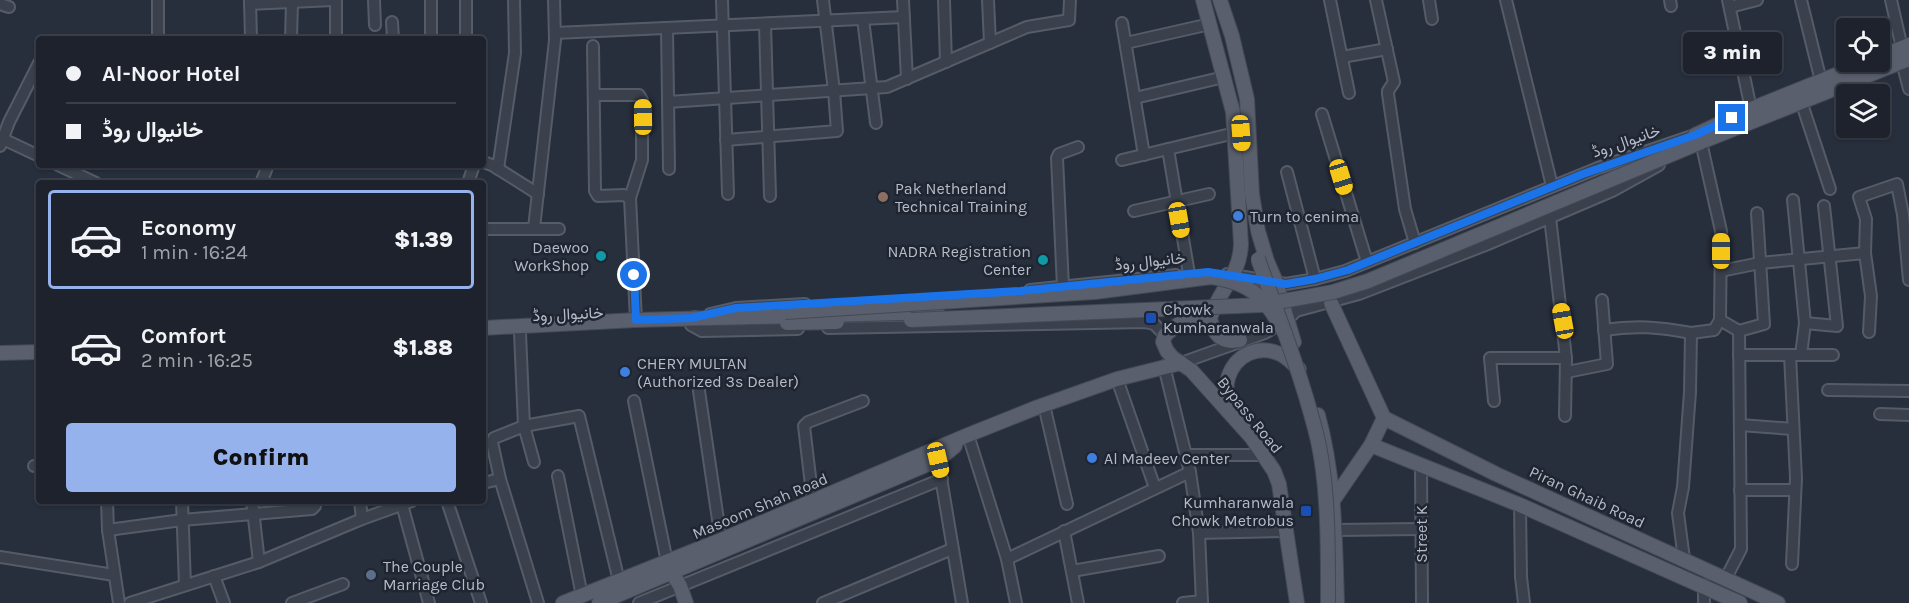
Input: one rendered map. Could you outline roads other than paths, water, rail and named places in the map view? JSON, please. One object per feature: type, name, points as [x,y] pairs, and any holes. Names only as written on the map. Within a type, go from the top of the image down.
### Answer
[{"type":"main road","points":[[1203,0],[1233,112],[1241,244],[1240,259],[1210,318],[1217,336],[1231,342],[1240,340]]},
{"type":"main road","points":[[1212,0],[1238,98],[1245,197],[1252,238],[1304,373],[1323,434],[1334,499],[1337,603]]},
{"type":"main road","points":[[1220,0],[1232,36],[1246,99],[1252,194],[1257,231],[1276,282],[1286,326],[1316,430],[1325,501],[1328,603]]},
{"type":"main road","points":[[1890,55],[1905,53]]},
{"type":"main road","name":"خانیوال روڈ","points":[[486,335],[691,322],[728,317],[938,312],[1255,298],[1316,290],[1379,270],[1698,139],[1801,101],[1905,53]]},
{"type":"main road","name":"خانیوال روڈ","points":[[486,328],[636,320],[691,322],[911,320],[1260,305],[1333,292],[1380,276],[1698,139],[1751,110],[1843,72]]},
{"type":"main road","points":[[728,317],[1095,292],[1211,277],[1229,280],[1254,291],[1286,326]]},
{"type":"main road","points":[[1331,303],[1384,418],[1371,445],[1334,499]]},
{"type":"main road","points":[[1165,335],[1180,323],[1212,312]]},
{"type":"main road","name":"Bypass Road","points":[[1165,335],[1163,342],[1167,351],[1191,370],[1228,411],[1265,455],[1274,471],[1279,484],[1297,603]]},
{"type":"main road","points":[[0,345],[36,344]]},
{"type":"main road","points":[[1228,411],[1227,380],[1238,358],[1248,353],[1259,351],[1281,354],[1304,373]]},
{"type":"main road","points":[[0,353],[36,352]]},
{"type":"main road","name":"Masoom Shah Road","points":[[599,603],[721,540],[968,435],[1117,379],[1180,363]]},
{"type":"main road","name":"Piran Ghaib Road","points":[[1384,418],[1469,460],[1778,603]]},
{"type":"main road","name":"Masoom Shah Road","points":[[563,603],[619,581],[669,568],[938,460],[968,435]]},
{"type":"main road","name":"Piran Ghaib Road","points":[[1371,445],[1520,505],[1740,603]]},
{"type":"main road","points":[[1459,480],[1469,460]]},
{"type":"main road","points":[[1578,530],[1586,514]]},
{"type":"main road","points":[[1682,576],[1687,560]]},
{"type":"main road","points":[[669,568],[680,586],[686,603]]},
{"type":"street","points":[[158,0],[158,36]]},
{"type":"street","points":[[251,36],[250,2],[335,0],[336,36]]},
{"type":"street","points":[[374,0],[375,25]]},
{"type":"street","points":[[431,0],[431,36]]},
{"type":"street","points":[[466,0],[466,36]]},
{"type":"street","points":[[498,169],[515,53],[514,0]]},
{"type":"street","points":[[534,228],[555,33],[554,0]]},
{"type":"street","points":[[722,0],[728,194]]},
{"type":"street","points":[[726,140],[837,131],[823,0]]},
{"type":"street","points":[[903,0],[907,80]]},
{"type":"street","points":[[944,0],[946,62]]},
{"type":"street","points":[[987,0],[990,43]]},
{"type":"street","points":[[668,102],[887,87],[1027,27],[1069,20],[1070,0]]},
{"type":"street","points":[[1330,0],[1349,93]]},
{"type":"street","points":[[1376,0],[1394,84],[1388,94],[1405,209],[1415,243]]},
{"type":"street","points":[[1429,0],[1432,19]]},
{"type":"street","points":[[1506,0],[1552,186]]},
{"type":"street","points":[[1751,110],[1729,4],[1757,0]]},
{"type":"street","points":[[1800,0],[1821,81]]},
{"type":"street","points":[[1891,0],[1905,53],[1909,89]]},
{"type":"street","points":[[291,36],[292,2]]},
{"type":"street","points":[[555,33],[904,17]]},
{"type":"street","points":[[863,19],[876,123]]},
{"type":"street","points":[[392,22],[393,36]]},
{"type":"street","points":[[1122,22],[1144,155]]},
{"type":"street","points":[[765,24],[770,196]]},
{"type":"street","points":[[1126,43],[1209,24]]},
{"type":"street","points":[[667,28],[669,169]]},
{"type":"street","points":[[593,46],[596,194],[598,196],[624,195],[630,198]]},
{"type":"street","points":[[1342,57],[1387,49]]},
{"type":"street","points":[[36,68],[5,120],[2,143],[36,155]]},
{"type":"street","points":[[1135,98],[1224,77]]},
{"type":"street","points":[[594,95],[639,95],[642,99],[642,160],[630,198],[636,320]]},
{"type":"street","points":[[1801,101],[1830,189]]},
{"type":"street","points":[[1322,114],[1366,262]]},
{"type":"street","points":[[1122,160],[1235,133]]},
{"type":"street","points":[[1180,363],[1240,340],[1286,326],[1296,311],[1352,296],[1612,191],[1698,139],[1721,231],[1720,320],[1714,330],[1691,333],[1662,327],[1631,326],[1604,330]]},
{"type":"street","name":"خانیوال روڈ","points":[[691,322],[736,308],[951,296],[1208,272],[1297,283],[1345,271],[1598,168],[1698,139]]},
{"type":"street","points":[[1063,286],[1057,158],[1059,154],[1078,147]]},
{"type":"street","points":[[1168,149],[1189,274]]},
{"type":"street","points":[[486,163],[538,194]]},
{"type":"street","points":[[64,168],[90,180]]},
{"type":"street","points":[[1287,171],[1315,279]]},
{"type":"street","points":[[1869,332],[1871,296],[1865,253],[1866,219],[1859,197],[1897,184],[1909,279]]},
{"type":"street","points":[[1134,211],[1209,194]]},
{"type":"street","points":[[1792,564],[1795,490],[1793,429],[1795,355],[1805,323],[1793,200]]},
{"type":"street","points":[[1805,323],[1836,326],[1824,206]]},
{"type":"street","points":[[1720,320],[1739,331],[1764,324],[1757,213]]},
{"type":"street","points":[[1550,217],[1566,358],[1565,416]]},
{"type":"street","points":[[486,229],[559,230]]},
{"type":"street","points":[[1721,271],[1760,263],[1865,253]]},
{"type":"street","points":[[1345,271],[1362,272],[1366,278],[1366,285],[1352,296]]},
{"type":"street","points":[[1567,372],[1607,364],[1602,300]]},
{"type":"street","points":[[691,322],[702,331],[1145,322],[1154,324],[1165,335]]},
{"type":"street","points":[[1726,578],[1741,549],[1739,331]]},
{"type":"street","points":[[520,333],[524,426],[534,462]]},
{"type":"street","points":[[1687,560],[1678,513],[1683,487],[1690,392],[1691,333]]},
{"type":"street","points":[[1739,355],[1833,355]]},
{"type":"street","points":[[1494,401],[1490,358],[1566,358]]},
{"type":"street","points":[[1164,366],[1188,455],[1199,533],[1202,602],[1183,603]]},
{"type":"street","points":[[1117,379],[1155,488]]},
{"type":"street","points":[[1828,390],[1909,391]]},
{"type":"street","points":[[699,391],[721,540]]},
{"type":"street","points":[[634,401],[669,568]]},
{"type":"street","points":[[813,502],[804,426],[808,422],[863,401]]},
{"type":"street","points":[[1044,405],[1067,504]]},
{"type":"street","points":[[1880,414],[1909,415]]},
{"type":"street","points":[[538,603],[500,479],[492,440],[524,426],[579,416],[619,581]]},
{"type":"street","points":[[1740,425],[1793,429]]},
{"type":"street","points":[[968,435],[1007,559],[1016,603]]},
{"type":"street","points":[[1188,455],[1265,455]]},
{"type":"street","points":[[938,460],[962,603]]},
{"type":"street","name":"Street K","points":[[1421,465],[1422,603]]},
{"type":"street","points":[[1007,559],[1190,472]]},
{"type":"street","points":[[558,476],[582,596]]},
{"type":"street","points":[[486,482],[500,479]]},
{"type":"street","points":[[639,603],[942,479]]},
{"type":"street","points":[[1740,490],[1795,490]]},
{"type":"street","points":[[107,504],[108,530],[119,603]]},
{"type":"street","points":[[182,504],[185,585]]},
{"type":"street","points":[[108,530],[253,507],[312,508],[315,504]]},
{"type":"street","points":[[360,504],[362,519]]},
{"type":"street","points":[[130,603],[259,562],[400,504]]},
{"type":"street","points":[[405,504],[429,603]]},
{"type":"street","points":[[448,504],[481,603]]},
{"type":"street","points":[[1520,505],[1521,577],[1524,603]]},
{"type":"street","points":[[253,507],[259,562]]},
{"type":"street","points":[[1335,530],[1421,529]]},
{"type":"street","points":[[1064,531],[1078,603]]},
{"type":"street","points":[[1199,533],[1285,531]]},
{"type":"street","points":[[823,603],[952,549]]},
{"type":"street","points":[[1071,571],[1159,555]]},
{"type":"street","points":[[0,557],[114,575]]},
{"type":"street","points":[[214,576],[224,603]]},
{"type":"street","points":[[292,603],[343,584]]},
{"type":"street","points":[[1704,585],[1704,603]]},
{"type":"place","name":"Pak Netherland Technical Training","points":[[883,197]]},
{"type":"place","name":"Turn to cenima","points":[[1238,216]]},
{"type":"place","name":"Daewoo WorkShop","points":[[601,256]]},
{"type":"place","name":"NADRA Registration Center","points":[[1043,260]]},
{"type":"place","name":"Chowk Kumharanwala","points":[[1151,318]]},
{"type":"place","name":"CHERY MULTAN (Authorized 3s Dealer)","points":[[625,372]]},
{"type":"place","name":"Al Madeev Center","points":[[1092,458]]},
{"type":"place","name":"Kumharanwala Chowk Metrobus","points":[[1306,511]]},
{"type":"place","name":"The Couple Marriage Club","points":[[371,575]]}]
